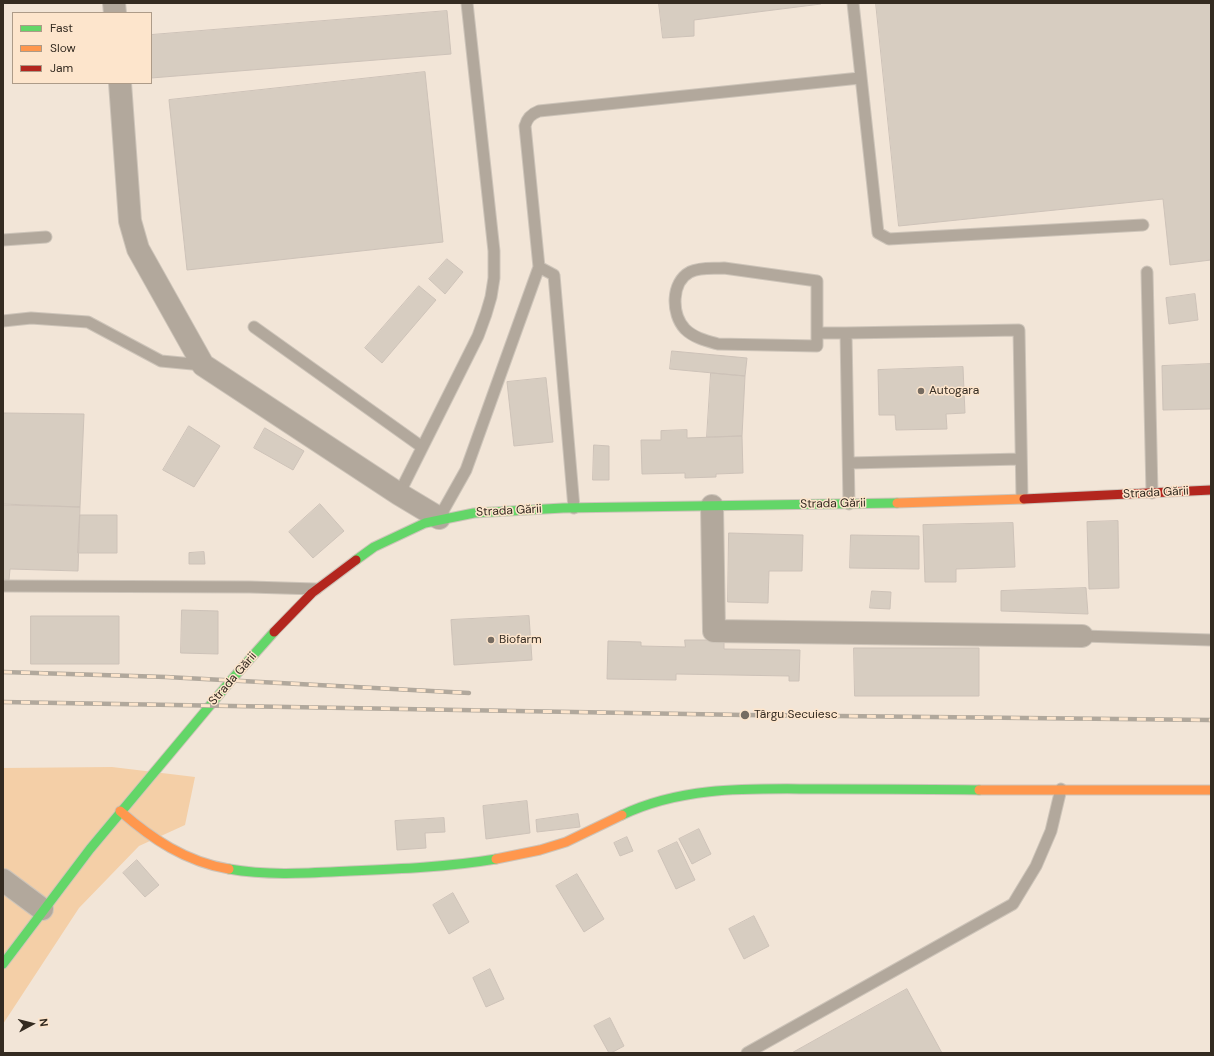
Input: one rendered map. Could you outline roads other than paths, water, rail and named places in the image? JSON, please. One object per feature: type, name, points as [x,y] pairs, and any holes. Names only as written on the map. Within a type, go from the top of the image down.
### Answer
[{"type":"main road","name":"Strada Gării","points":[[3,964],[42,909],[120,811],[276,629],[316,590],[347,564],[379,544],[410,528],[439,518],[497,511],[574,508],[849,504],[1211,490]]},
{"type":"main road","points":[[120,811],[158,842],[181,855],[205,864],[260,872],[304,873],[407,869],[469,863],[513,855],[566,841],[624,813],[662,800],[706,791],[729,789],[1211,790]]},
{"type":"street","points":[[120,84],[130,221],[138,249],[203,365],[398,494],[439,518]]},
{"type":"street","points":[[712,506],[714,631],[1082,636]]},
{"type":"street","points":[[3,880],[42,909]]},
{"type":"lane","points":[[398,494],[478,336],[491,297],[494,278],[494,251],[467,3]]},
{"type":"lane","points":[[853,3],[878,233],[889,239],[1143,225]]},
{"type":"lane","points":[[439,518],[466,470],[539,267],[525,126],[526,121],[533,113],[539,111],[860,78]]},
{"type":"lane","points":[[3,240],[46,237]]},
{"type":"lane","points":[[539,267],[554,275],[574,508]]},
{"type":"lane","points":[[724,268],[817,281],[816,333],[817,346],[718,344],[704,341],[685,329],[679,320],[675,293],[679,282],[685,275],[702,269],[724,268]]},
{"type":"lane","points":[[1147,272],[1152,493]]},
{"type":"lane","points":[[3,321],[31,318],[88,322],[161,361],[203,365]]},
{"type":"lane","points":[[254,327],[422,447]]},
{"type":"lane","points":[[816,333],[1019,330],[1022,498]]},
{"type":"lane","points":[[846,333],[849,504]]},
{"type":"lane","points":[[848,463],[1022,458]]},
{"type":"lane","points":[[3,586],[250,587],[316,590]]},
{"type":"lane","points":[[1082,636],[1211,640]]},
{"type":"lane","points":[[747,1053],[1013,904],[1036,866],[1051,831],[1061,789]]},
{"type":"railway","points":[[3,672],[166,677],[469,693]]},
{"type":"railway","points":[[3,702],[745,715],[1211,720]]},
{"type":"place","name":"Autogara","points":[[921,391]]},
{"type":"place","name":"Biofarm","points":[[491,640]]},
{"type":"place","name":"Târgu Secuiesc","points":[[745,715]]}]
